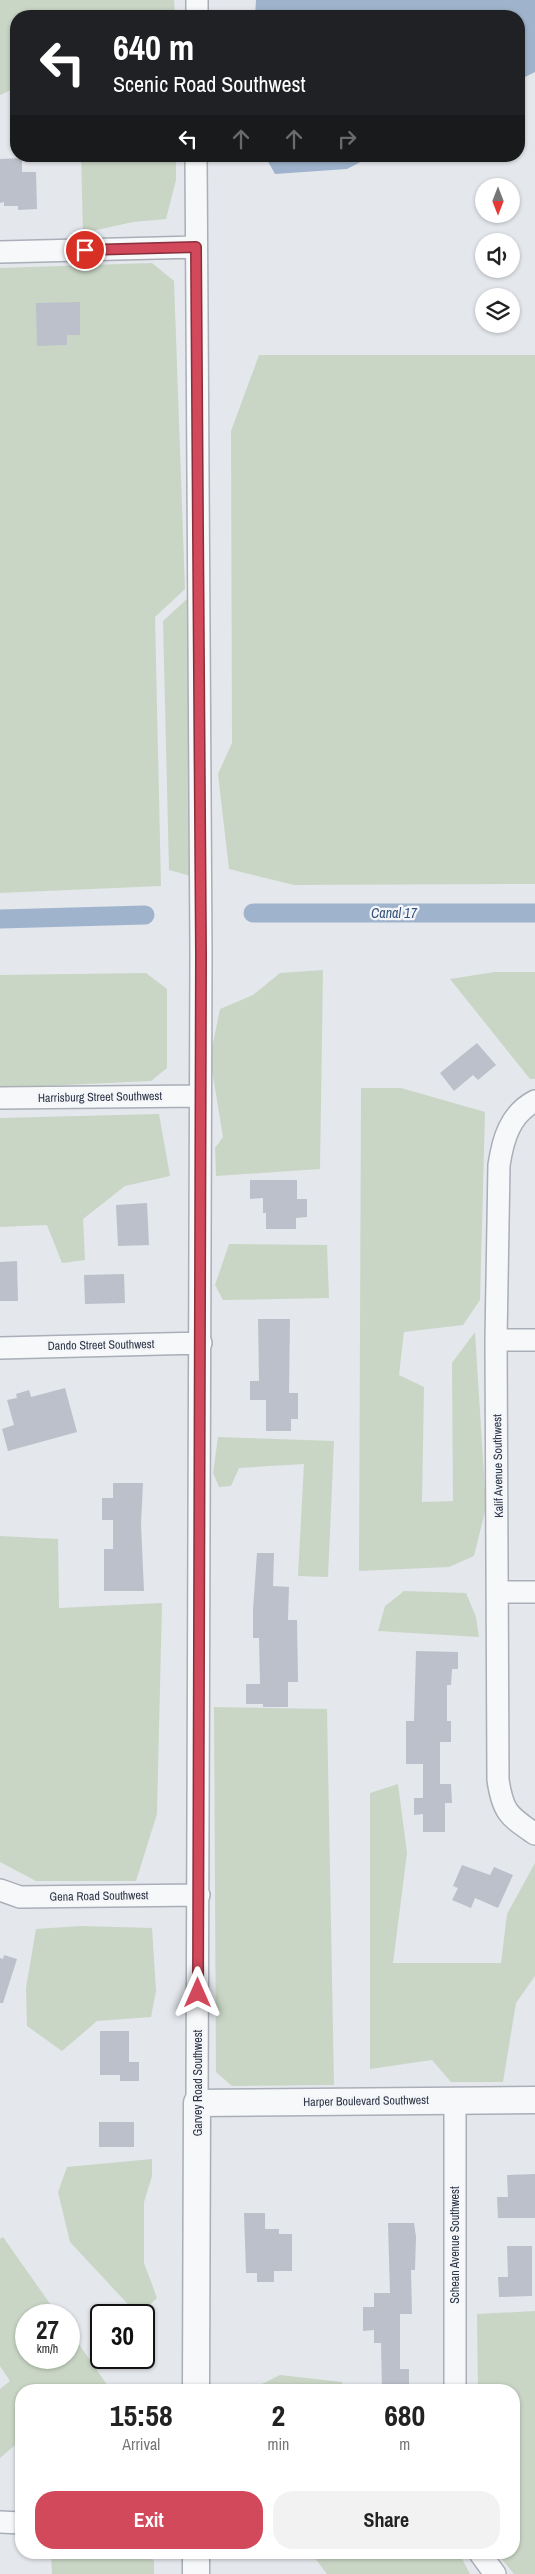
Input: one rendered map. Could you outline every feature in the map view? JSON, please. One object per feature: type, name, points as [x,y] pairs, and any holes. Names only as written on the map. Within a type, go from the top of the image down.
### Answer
[{"type":"street","name":"Garvey Road Southwest","points":[[196,162],[201,944],[196,2384]]},
{"type":"street","points":[[0,252],[196,247]]},
{"type":"street","name":"Harrisburg Street Southwest","points":[[0,1098],[200,1096]]},
{"type":"street","name":"Kalif Avenue Southwest","points":[[535,1101],[513,1118],[502,1145],[499,1165],[496,1340],[499,1592],[498,1780],[501,1798],[508,1815],[535,1834]]},
{"type":"street","points":[[496,1340],[535,1340]]},
{"type":"street","name":"Dando Street Southwest","points":[[0,1348],[201,1343]]},
{"type":"street","points":[[499,1592],[535,1592]]},
{"type":"street","name":"Gena Road Southwest","points":[[0,1890],[20,1897],[199,1895]]},
{"type":"street","name":"Schean Avenue Southwest","points":[[456,2100],[456,2384]]},
{"type":"street","name":"Harper Boulevard Southwest","points":[[197,2103],[535,2100]]},
{"type":"street","points":[[0,2522],[15,2523]]},
{"type":"street","points":[[196,2559],[196,2574]]},
{"type":"street","points":[[484,2559],[495,2574]]},
{"type":"green space","points":[[0,0],[174,0],[175,10],[10,10],[10,91],[0,95]]},
{"type":"green space","points":[[81,162],[176,162],[176,180],[166,219],[133,222],[83,233]]},
{"type":"green space","points":[[152,263],[174,281],[185,589],[155,617],[161,886],[0,893],[0,268]]},
{"type":"green space","points":[[259,355],[535,355],[535,884],[294,885],[229,869],[218,774],[232,743],[231,431]]},
{"type":"green space","points":[[189,597],[191,876],[169,870],[163,621]]},
{"type":"green space","points":[[323,970],[320,1169],[216,1176],[215,1148],[223,1137],[210,1058],[220,1009],[253,995],[280,973]]},
{"type":"green space","points":[[495,972],[535,972],[535,1079],[530,1079],[450,979]]},
{"type":"green space","points":[[146,973],[167,989],[167,1068],[151,1081],[0,1088],[0,975]]},
{"type":"green space","points":[[361,1088],[401,1088],[485,1112],[480,1300],[463,1325],[404,1332],[399,1375],[424,1387],[422,1502],[453,1501],[452,1363],[475,1332],[486,1507],[474,1556],[449,1567],[359,1571]]},
{"type":"green space","points":[[159,1114],[170,1176],[125,1186],[83,1219],[85,1260],[62,1263],[47,1225],[0,1227],[0,1118]]},
{"type":"green space","points":[[229,1244],[327,1245],[329,1298],[223,1300],[215,1285]]},
{"type":"green space","points":[[218,1437],[334,1441],[328,1577],[298,1576],[304,1464],[239,1468],[231,1486],[219,1487],[213,1473]]},
{"type":"green space","points":[[0,1536],[58,1539],[59,1608],[162,1603],[157,1814],[136,1881],[36,1881],[0,1862]]},
{"type":"green space","points":[[404,1591],[466,1593],[476,1617],[479,1637],[378,1631],[385,1606]]},
{"type":"green space","points":[[214,1707],[327,1709],[334,2085],[232,2086],[216,2072]]},
{"type":"green space","points":[[398,1784],[407,1853],[393,1963],[501,1963],[507,1914],[535,1863],[535,1976],[516,2003],[503,2082],[451,2082],[432,2060],[370,2069],[370,1793]]},
{"type":"green space","points":[[81,1926],[152,1928],[156,1991],[151,2017],[97,2021],[62,2051],[27,2026],[26,1988],[36,1929]]},
{"type":"green space","points":[[152,2159],[152,2176],[144,2202],[144,2263],[157,2298],[150,2304],[128,2304],[70,2242],[58,2192],[67,2167]]},
{"type":"green space","points":[[3,2237],[50,2304],[15,2304],[15,2369],[80,2369],[80,2346],[90,2360],[90,2369],[96,2369],[107,2384],[15,2384],[15,2445],[0,2458],[0,2389],[10,2381],[0,2366],[0,2239]]},
{"type":"green space","points":[[535,2311],[535,2574],[514,2574],[502,2559],[520,2559],[520,2384],[478,2384],[477,2314]]},
{"type":"green space","points":[[280,2375],[342,2382],[342,2384],[262,2384]]},
{"type":"green space","points":[[51,2559],[152,2559],[154,2561],[154,2574],[52,2574]]},
{"type":"green space","points":[[316,2559],[462,2559],[470,2574],[327,2574]]},
{"type":"water","points":[[256,0],[535,0],[535,72],[525,77],[525,10],[255,10]]},
{"type":"water","points":[[268,162],[360,162],[347,169],[275,174]]},
{"type":"building","points":[[0,159],[10,159],[10,162],[22,162],[22,172],[36,172],[37,209],[18,210],[18,206],[4,206],[4,202],[0,203]]},
{"type":"building","points":[[80,302],[80,335],[67,335],[67,345],[37,346],[36,303]]},
{"type":"building","points":[[477,1043],[496,1065],[478,1080],[473,1075],[454,1091],[440,1073]]},
{"type":"building","points":[[250,1180],[297,1180],[297,1199],[307,1199],[307,1217],[296,1218],[296,1229],[266,1229],[266,1213],[263,1213],[263,1198],[250,1199]]},
{"type":"building","points":[[147,1203],[149,1245],[118,1246],[116,1205]]},
{"type":"building","points":[[17,1261],[18,1301],[0,1301],[0,1262]]},
{"type":"building","points":[[124,1274],[125,1303],[85,1304],[84,1275]]},
{"type":"building","points":[[258,1319],[290,1319],[289,1393],[298,1393],[298,1419],[291,1419],[291,1431],[266,1431],[266,1400],[250,1400],[250,1381],[259,1381]]},
{"type":"building","points":[[65,1388],[77,1432],[8,1451],[2,1429],[14,1425],[7,1400],[17,1398],[16,1394],[29,1390],[31,1397]]},
{"type":"building","points":[[113,1483],[143,1483],[141,1524],[144,1591],[104,1591],[104,1549],[113,1549],[113,1520],[102,1520],[102,1498],[113,1498]]},
{"type":"building","points":[[257,1553],[274,1553],[273,1586],[289,1587],[288,1620],[297,1620],[298,1682],[288,1682],[288,1707],[263,1707],[263,1704],[246,1704],[246,1684],[260,1684],[259,1638],[253,1638]]},
{"type":"building","points":[[416,1651],[458,1652],[458,1669],[452,1669],[451,1685],[447,1685],[447,1721],[451,1721],[451,1742],[440,1742],[440,1784],[451,1784],[452,1803],[445,1803],[445,1832],[423,1832],[423,1814],[414,1815],[414,1798],[423,1798],[423,1764],[406,1764],[406,1721],[414,1721]]},
{"type":"building","points":[[462,1865],[490,1875],[494,1867],[513,1875],[498,1908],[475,1898],[471,1908],[452,1900],[458,1888],[453,1886]]},
{"type":"building","points":[[4,1955],[17,1959],[3,2003],[0,2003],[0,1958],[3,1959]]},
{"type":"building","points":[[100,2031],[129,2031],[129,2062],[139,2062],[139,2081],[120,2081],[120,2075],[100,2075]]},
{"type":"building","points":[[99,2122],[134,2122],[134,2147],[99,2147]]},
{"type":"building","points":[[535,2174],[535,2218],[498,2218],[497,2197],[508,2197],[507,2175]]},
{"type":"building","points":[[244,2213],[265,2213],[265,2229],[279,2229],[279,2234],[292,2234],[292,2271],[274,2271],[274,2282],[257,2282],[257,2273],[246,2273]]},
{"type":"building","points":[[388,2223],[414,2223],[416,2237],[415,2270],[411,2270],[412,2314],[400,2314],[400,2369],[409,2369],[409,2384],[382,2384],[381,2343],[374,2343],[374,2330],[363,2331],[363,2307],[374,2307],[374,2293],[390,2293]]},
{"type":"building","points":[[507,2246],[532,2246],[532,2296],[499,2297],[498,2277],[508,2277]]},
{"type":"waterway","name":"Canal 17","points":[[253,913],[535,913]]},
{"type":"waterway","name":"Canal 17","points":[[0,919],[145,915]]},
{"type":"route","points":[[85,250],[196,247],[201,954],[198,1993]]}]
